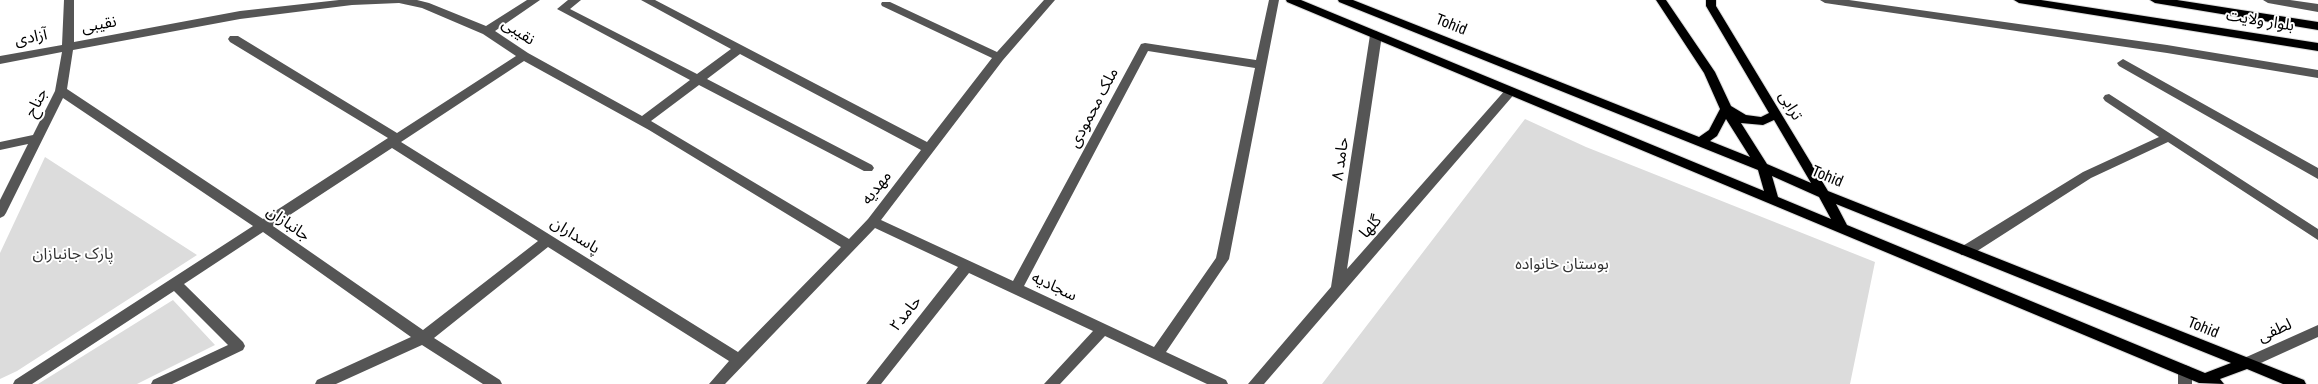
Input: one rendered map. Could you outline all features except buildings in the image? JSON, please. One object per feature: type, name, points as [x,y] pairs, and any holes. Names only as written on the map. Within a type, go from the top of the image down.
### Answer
[{"type":"main road","points":[[1291,0],[1843,229],[2185,377],[2211,381],[2247,363]]},
{"type":"main road","name":"Tohid","points":[[1343,0],[1701,142],[1824,194],[2298,384]]},
{"type":"main road","points":[[1662,0],[1709,72],[1726,109],[1763,167],[1773,200]]},
{"type":"main road","name":"ترابی","points":[[1711,0],[1711,6],[1843,229]]},
{"type":"main road","name":"بلوار ولایت","points":[[2019,0],[2318,47]]},
{"type":"main road","name":"بلوار ولایت","points":[[2155,0],[2318,26]]},
{"type":"main road","points":[[1701,142],[1713,133],[1726,109]]},
{"type":"main road","points":[[1726,109],[1743,119],[1763,121],[1776,114]]},
{"type":"street","name":"جناح","points":[[0,212],[62,91],[68,47],[69,0]]},
{"type":"street","name":"نقیبی","points":[[68,47],[240,15],[352,2],[399,0],[425,5],[487,31],[524,56],[643,121],[850,246]]},
{"type":"street","points":[[487,31],[535,0]]},
{"type":"street","points":[[576,0],[562,9],[868,168]]},
{"type":"street","points":[[646,0],[930,149]]},
{"type":"street","name":"مهدیه","points":[[716,384],[873,222],[999,57],[1050,0]]},
{"type":"street","points":[[1157,354],[1222,259],[1274,0]]},
{"type":"street","points":[[1825,0],[2167,49],[2318,74]]},
{"type":"street","points":[[2268,0],[2318,8]]},
{"type":"street","points":[[886,4],[999,57]]},
{"type":"street","name":"حامد ۸","points":[[1338,288],[1376,35]]},
{"type":"street","name":"پاسداران","points":[[234,39],[739,360]]},
{"type":"street","name":"آزادی","points":[[0,60],[68,47]]},
{"type":"street","name":"ملک محمودی","points":[[1016,289],[1144,47],[1261,65]]},
{"type":"street","points":[[643,121],[739,49]]},
{"type":"street","points":[[20,384],[524,56]]},
{"type":"street","points":[[2123,63],[2318,174]]},
{"type":"street","name":"جانبازان","points":[[62,91],[263,226],[423,338],[495,384]]},
{"type":"street","name":"گلها","points":[[1255,384],[1511,91]]},
{"type":"street","points":[[2109,98],[2318,235]]},
{"type":"street","points":[[1966,251],[2087,175],[2169,137]]},
{"type":"street","points":[[0,146],[37,138]]},
{"type":"street","name":"سجادیه","points":[[873,222],[1221,384]]},
{"type":"street","points":[[322,384],[423,338],[548,240]]},
{"type":"street","name":"حامد۲","points":[[873,384],[968,266]]},
{"type":"street","points":[[158,384],[238,346],[174,283]]},
{"type":"street","points":[[1051,384],[1103,329]]},
{"type":"street","name":"لطفی","points":[[2247,363],[2318,331]]},
{"type":"green space","name":"بوستان خانواده","points":[[1525,119],[1586,147],[1875,262],[1850,384],[1322,384]]},
{"type":"green space","name":"پارک جانبازان","points":[[45,157],[197,255],[17,371],[0,379],[0,253]]},
{"type":"green space","points":[[173,300],[215,345],[137,384],[38,384]]}]
